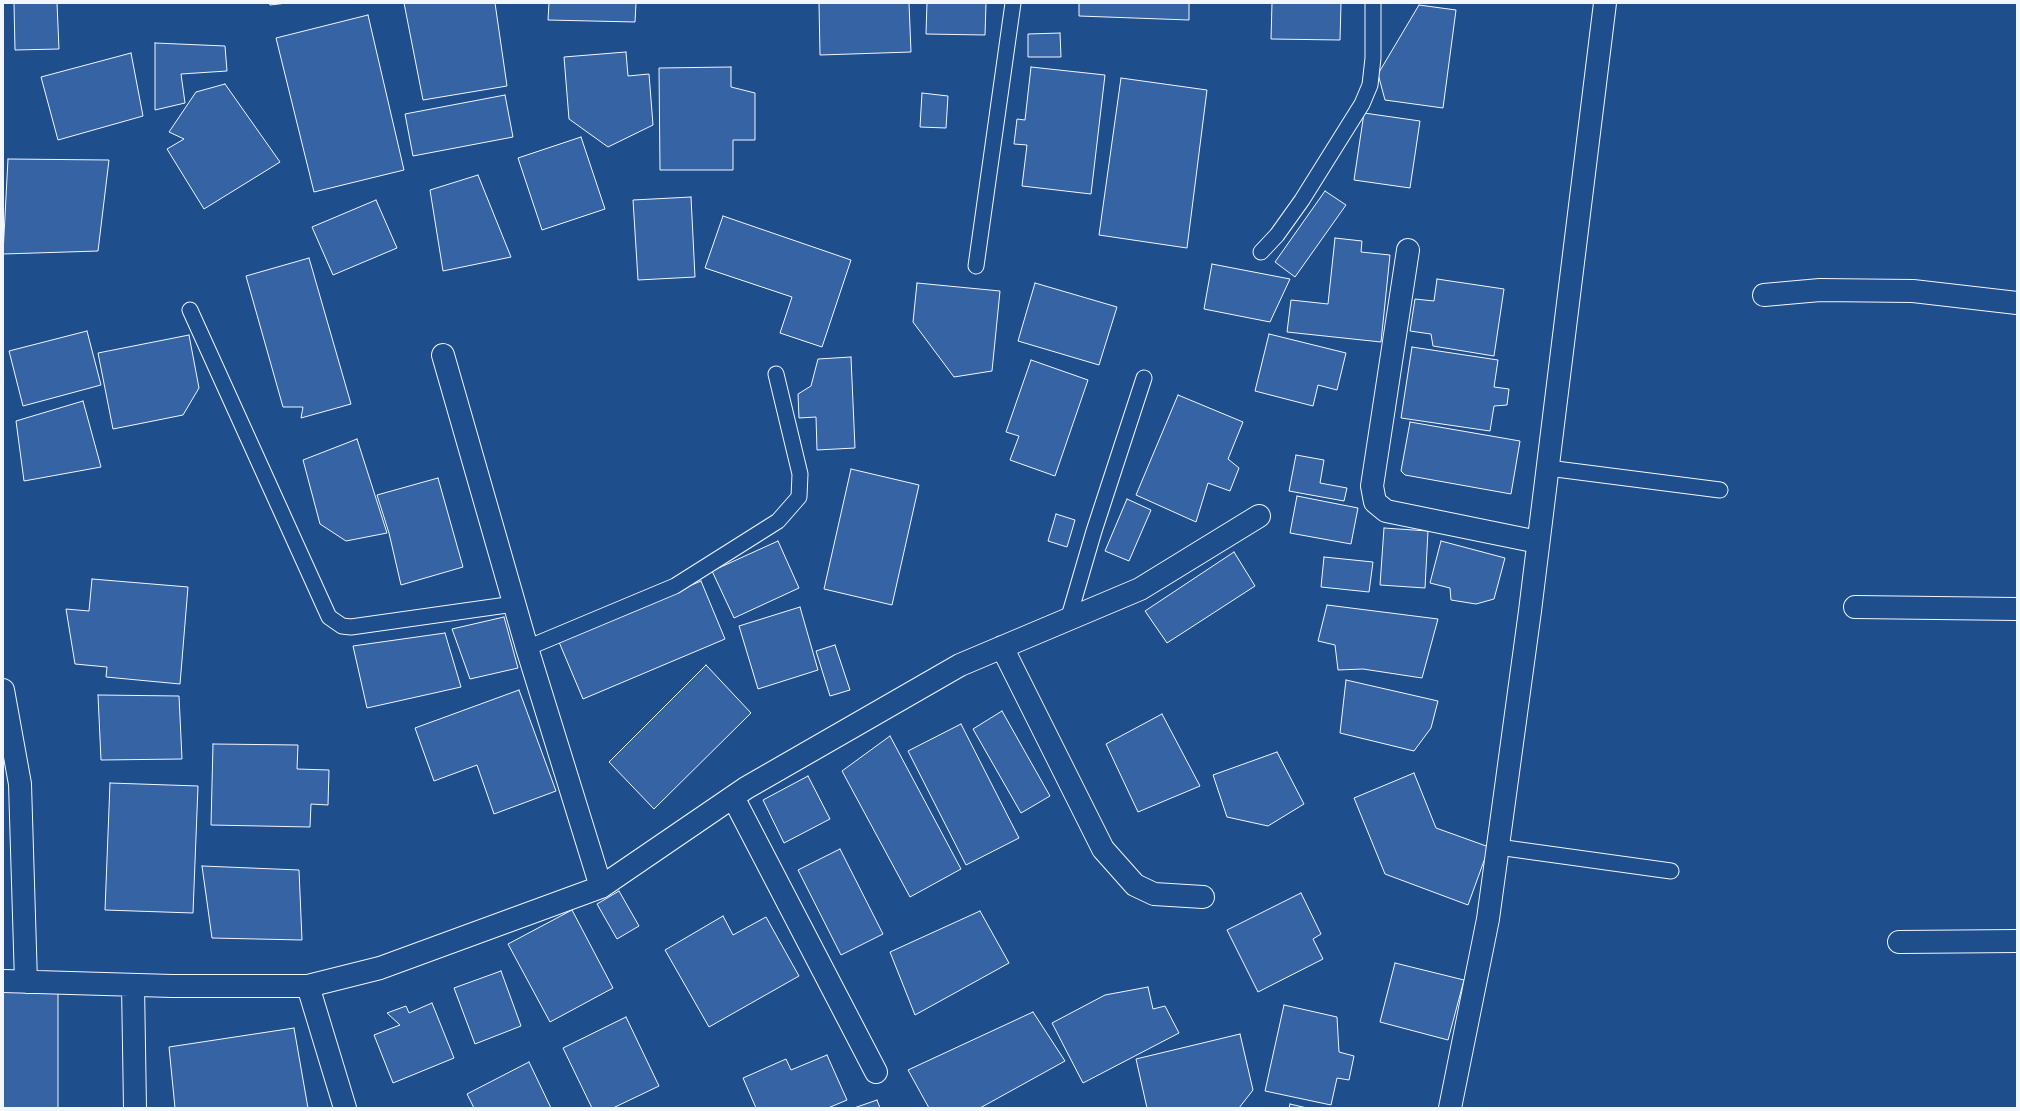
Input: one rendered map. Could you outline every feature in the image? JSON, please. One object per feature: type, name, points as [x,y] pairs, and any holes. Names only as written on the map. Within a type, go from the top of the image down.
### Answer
[{"type":"street","points":[[1450,1108],[1488,919],[1548,468],[1605,3]]},
{"type":"street","points":[[1408,250],[1372,486],[1375,502],[1386,511],[1538,542]]},
{"type":"street","points":[[1764,295],[1820,290],[1913,291],[2017,303]]},
{"type":"street","points":[[443,355],[526,648],[601,887]]},
{"type":"street","points":[[3,981],[133,985],[308,986],[380,968],[601,887],[746,788],[960,665],[1140,589],[1259,516]]},
{"type":"street","points":[[1856,607],[2017,609]]},
{"type":"street","points":[[1002,648],[1103,849],[1135,886],[1154,894],[1203,897]]},
{"type":"street","points":[[3,690],[20,784],[26,982]]},
{"type":"street","points":[[733,797],[876,1072]]},
{"type":"street","points":[[1899,942],[2017,941]]},
{"type":"street","points":[[133,985],[136,1108]]},
{"type":"street","points":[[308,986],[345,1108]]},
{"type":"lane","points":[[976,266],[1013,3]]},
{"type":"lane","points":[[1261,252],[1277,235],[1302,200],[1362,104],[1370,85],[1373,64],[1373,3]]},
{"type":"lane","points":[[190,310],[329,617],[342,626],[351,627],[514,604]]},
{"type":"lane","points":[[526,648],[675,586],[778,521],[799,497],[800,474],[776,374]]},
{"type":"lane","points":[[1068,620],[1094,531],[1144,378]]},
{"type":"lane","points":[[1548,468],[1720,490]]},
{"type":"lane","points":[[1498,847],[1671,871]]},
{"type":"building","points":[[14,3],[57,3],[59,49],[15,50]]},
{"type":"building","points":[[269,3],[287,3],[270,5]]},
{"type":"building","points":[[404,3],[495,3],[507,86],[423,100]]},
{"type":"building","points":[[549,3],[636,3],[635,22],[548,20]]},
{"type":"building","points":[[819,3],[909,3],[911,52],[820,55]]},
{"type":"building","points":[[927,3],[986,3],[985,35],[926,34]]},
{"type":"building","points":[[1079,3],[1189,3],[1189,20],[1079,16]]},
{"type":"building","points":[[1272,3],[1341,3],[1340,40],[1271,39]]},
{"type":"building","points":[[1419,5],[1456,10],[1443,108],[1385,100],[1378,74]]},
{"type":"building","points":[[368,15],[404,170],[314,192],[276,38]]},
{"type":"building","points":[[1060,33],[1061,57],[1028,57],[1028,34]]},
{"type":"building","points":[[155,43],[225,46],[227,71],[181,74],[185,103],[155,110]]},
{"type":"building","points":[[626,52],[628,76],[649,74],[653,125],[608,147],[569,119],[564,57]]},
{"type":"building","points":[[131,53],[143,116],[58,140],[41,77]]},
{"type":"building","points":[[731,67],[731,87],[755,93],[755,140],[733,140],[733,170],[660,170],[659,68]]},
{"type":"building","points":[[1031,67],[1105,75],[1091,194],[1022,186],[1027,145],[1014,144],[1017,119],[1025,120]]},
{"type":"building","points":[[1121,78],[1207,90],[1187,248],[1099,235]]},
{"type":"building","points":[[225,84],[280,162],[204,209],[167,149],[184,139],[169,132],[196,92]]},
{"type":"building","points":[[922,93],[948,96],[946,128],[920,127]]},
{"type":"building","points":[[505,95],[513,137],[413,156],[405,114]]},
{"type":"building","points":[[1364,113],[1420,121],[1410,188],[1354,180]]},
{"type":"building","points":[[581,137],[605,209],[542,230],[518,158]]},
{"type":"building","points":[[8,159],[109,160],[98,251],[3,254]]},
{"type":"building","points":[[478,175],[511,257],[443,271],[430,190]]},
{"type":"building","points":[[1325,191],[1346,205],[1295,277],[1275,262]]},
{"type":"building","points":[[691,197],[695,277],[638,280],[633,200]]},
{"type":"building","points":[[376,200],[397,248],[333,275],[312,227]]},
{"type":"building","points":[[723,216],[851,260],[822,347],[780,333],[792,297],[705,268]]},
{"type":"building","points":[[1335,238],[1362,241],[1361,252],[1390,255],[1381,342],[1287,332],[1291,300],[1328,304]]},
{"type":"building","points":[[309,258],[351,404],[301,418],[303,407],[283,407],[246,276]]},
{"type":"building","points":[[1212,264],[1290,279],[1270,322],[1204,309]]},
{"type":"building","points":[[1437,279],[1504,289],[1494,356],[1433,346],[1431,334],[1410,331],[1415,299],[1434,301]]},
{"type":"building","points":[[917,283],[1000,291],[992,371],[954,377],[913,322]]},
{"type":"building","points":[[1035,283],[1117,307],[1099,365],[1018,341]]},
{"type":"building","points":[[87,331],[101,385],[23,406],[9,351]]},
{"type":"building","points":[[1269,334],[1346,353],[1337,390],[1318,385],[1313,406],[1255,391]]},
{"type":"building","points":[[189,335],[199,388],[183,415],[113,429],[98,353]]},
{"type":"building","points":[[1412,347],[1498,360],[1494,387],[1509,389],[1507,405],[1494,406],[1490,431],[1401,418]]},
{"type":"building","points":[[851,357],[855,448],[817,450],[816,417],[799,418],[798,394],[811,386],[818,359]]},
{"type":"building","points":[[1031,360],[1088,380],[1055,476],[1010,460],[1019,436],[1006,432]]},
{"type":"building","points":[[1178,395],[1243,422],[1228,459],[1239,468],[1230,491],[1208,483],[1196,522],[1136,495]]},
{"type":"building","points":[[83,401],[101,467],[24,481],[16,421]]},
{"type":"building","points":[[1410,422],[1520,441],[1511,494],[1405,475],[1401,471]]},
{"type":"building","points":[[357,439],[387,533],[346,541],[320,524],[303,460]]},
{"type":"building","points":[[1296,455],[1324,460],[1320,483],[1347,488],[1344,501],[1289,491]]},
{"type":"building","points":[[851,469],[919,485],[892,605],[824,589]]},
{"type":"building","points":[[438,478],[463,567],[401,585],[389,533],[377,495]]},
{"type":"building","points":[[1297,496],[1358,508],[1351,544],[1290,533]]},
{"type":"building","points":[[1127,499],[1151,510],[1129,561],[1105,551]]},
{"type":"building","points":[[1056,514],[1075,520],[1067,547],[1048,541]]},
{"type":"building","points":[[1384,528],[1428,531],[1425,588],[1380,585]]},
{"type":"building","points":[[778,541],[799,588],[734,618],[712,571]]},
{"type":"building","points":[[1441,541],[1505,558],[1494,599],[1476,604],[1451,600],[1450,588],[1430,583]]},
{"type":"building","points":[[1234,552],[1255,586],[1167,643],[1145,611]]},
{"type":"building","points":[[1324,557],[1373,562],[1369,592],[1321,587]]},
{"type":"building","points":[[92,579],[188,587],[180,684],[106,677],[107,667],[75,664],[66,609],[89,611]]},
{"type":"building","points":[[701,581],[725,639],[583,699],[559,642]]},
{"type":"building","points":[[1327,605],[1438,619],[1422,678],[1363,669],[1338,670],[1335,645],[1318,641]]},
{"type":"building","points":[[800,607],[818,670],[758,689],[739,626]]},
{"type":"building","points":[[504,617],[518,668],[470,679],[452,629]]},
{"type":"building","points":[[445,633],[461,687],[367,708],[353,646]]},
{"type":"building","points":[[835,645],[850,690],[830,696],[816,651]]},
{"type":"building","points":[[706,665],[751,713],[654,809],[609,762]]},
{"type":"building","points":[[1346,680],[1438,701],[1431,728],[1414,751],[1340,733]]},
{"type":"building","points":[[519,690],[556,791],[494,814],[477,765],[434,781],[415,728]]},
{"type":"building","points":[[98,695],[179,696],[182,759],[101,760]]},
{"type":"building","points":[[1002,711],[1050,796],[1021,813],[973,729]]},
{"type":"building","points":[[1162,714],[1200,786],[1138,812],[1106,744]]},
{"type":"building","points":[[961,724],[1019,838],[966,865],[908,751]]},
{"type":"building","points":[[890,736],[961,869],[910,897],[842,771]]},
{"type":"building","points":[[213,744],[298,745],[297,769],[329,770],[328,805],[311,804],[310,827],[211,825]]},
{"type":"building","points":[[1277,752],[1304,804],[1268,826],[1227,817],[1213,775]]},
{"type":"building","points":[[1414,773],[1436,828],[1489,847],[1468,905],[1385,874],[1354,798]]},
{"type":"building","points":[[808,776],[830,819],[784,843],[763,800]]},
{"type":"building","points":[[110,783],[198,786],[193,913],[105,910]]},
{"type":"building","points":[[840,849],[883,934],[841,955],[798,870]]},
{"type":"building","points":[[202,866],[299,870],[302,940],[212,938]]},
{"type":"building","points":[[619,891],[639,926],[617,939],[597,904]]},
{"type":"building","points":[[1301,893],[1321,934],[1313,939],[1323,959],[1258,992],[1227,930]]},
{"type":"building","points":[[572,910],[613,988],[550,1022],[508,944]]},
{"type":"building","points":[[980,911],[1009,963],[915,1015],[890,952]]},
{"type":"building","points":[[723,916],[733,935],[766,917],[799,976],[709,1027],[665,950]]},
{"type":"building","points":[[1395,963],[1464,980],[1448,1040],[1380,1022]]},
{"type":"building","points":[[501,971],[521,1026],[475,1044],[454,988]]},
{"type":"building","points":[[1148,987],[1153,1009],[1165,1006],[1179,1033],[1083,1083],[1052,1023],[1105,995]]},
{"type":"building","points":[[3,988],[58,988],[58,1108],[3,1108]]},
{"type":"building","points":[[432,1003],[454,1058],[393,1083],[374,1035],[400,1025],[387,1013],[406,1006],[409,1013]]},
{"type":"building","points":[[1284,1005],[1337,1017],[1339,1052],[1354,1056],[1349,1080],[1337,1078],[1331,1105],[1265,1091]]},
{"type":"building","points":[[1033,1012],[1065,1061],[980,1108],[929,1108],[908,1070]]},
{"type":"building","points":[[626,1017],[659,1086],[613,1108],[592,1108],[563,1048]]},
{"type":"building","points":[[294,1028],[308,1108],[175,1108],[169,1047]]},
{"type":"building","points":[[1240,1034],[1253,1090],[1239,1108],[1147,1108],[1136,1059]]},
{"type":"building","points":[[827,1055],[847,1100],[828,1108],[756,1108],[743,1078],[786,1059],[791,1070]]},
{"type":"building","points":[[529,1062],[551,1108],[474,1108],[467,1094]]},
{"type":"building","points":[[877,1100],[880,1108],[854,1108]]},
{"type":"building","points":[[1290,1104],[1307,1108],[1289,1108]]}]
